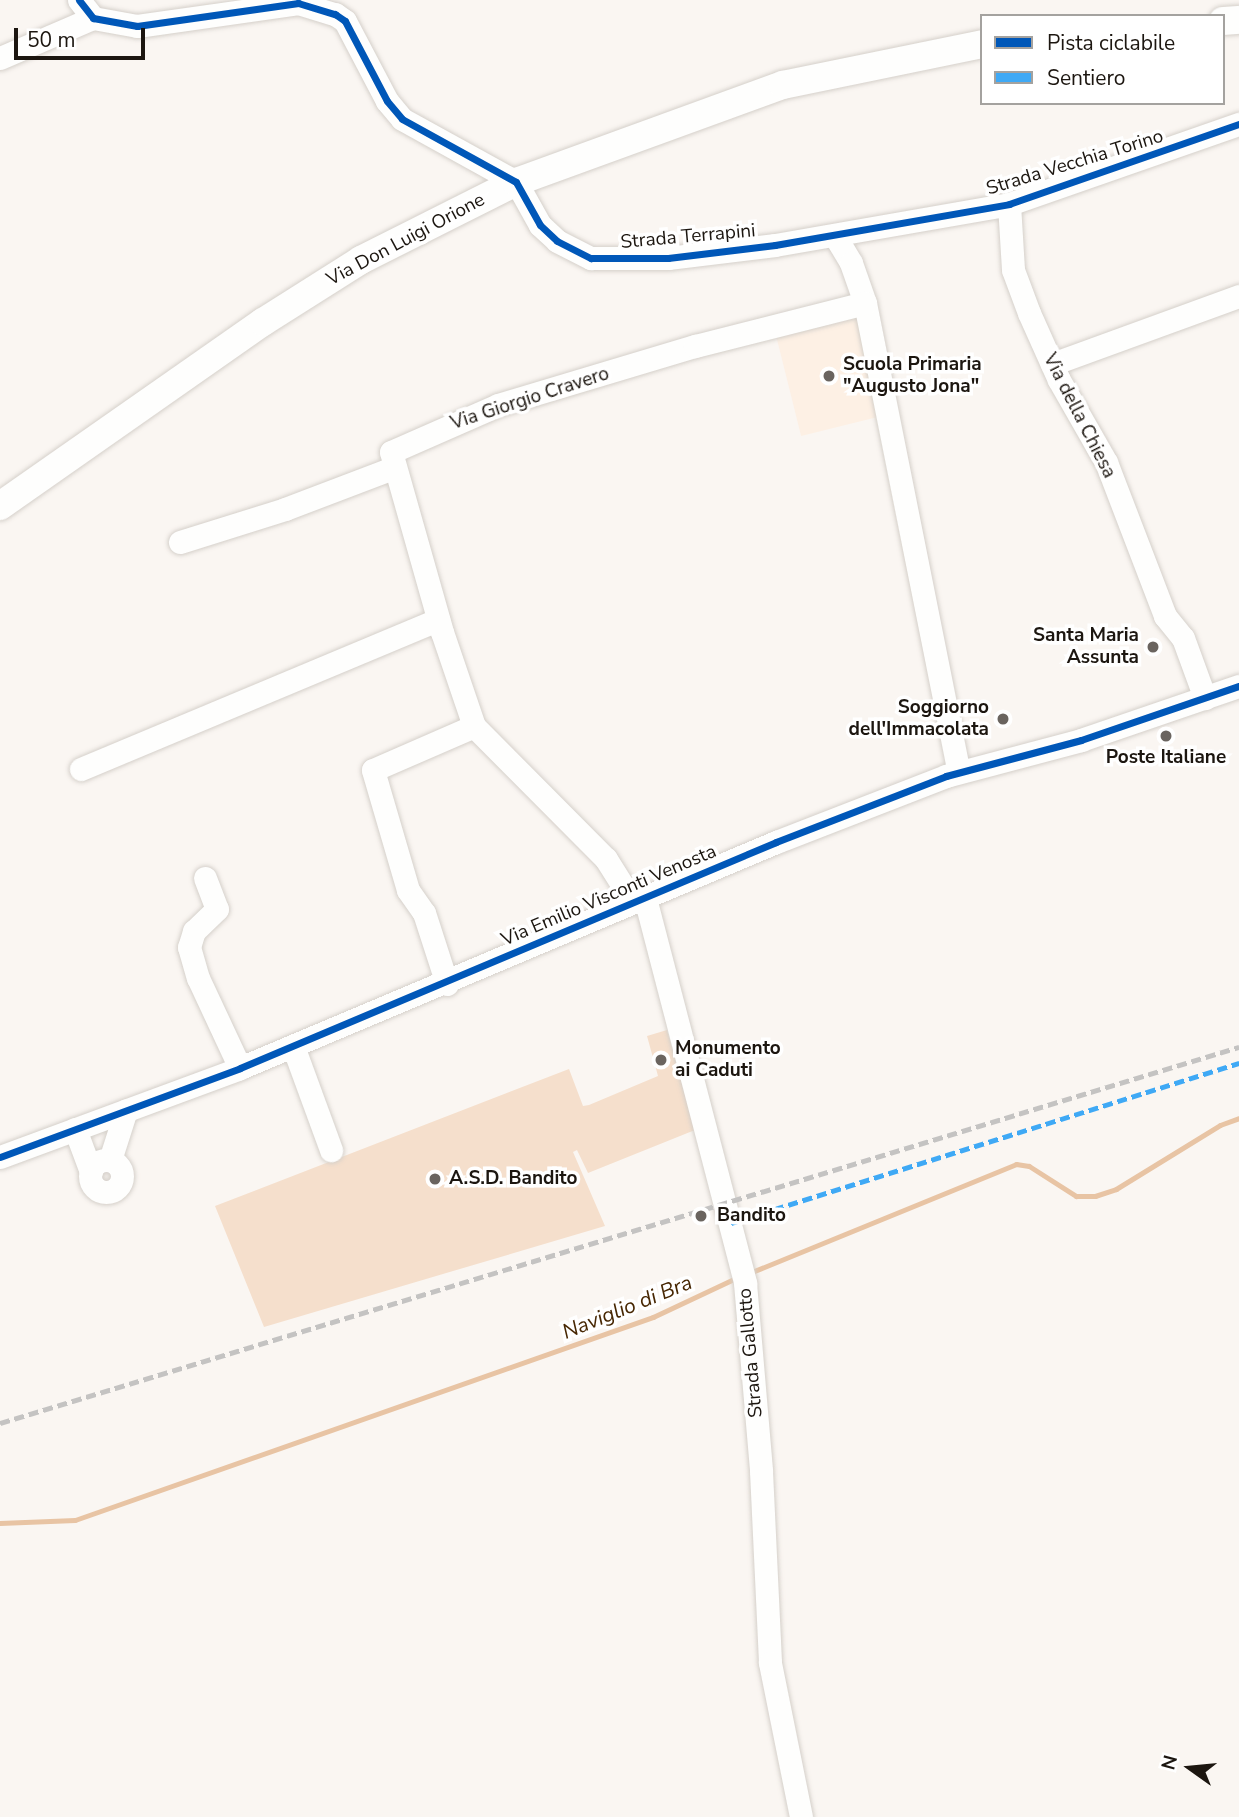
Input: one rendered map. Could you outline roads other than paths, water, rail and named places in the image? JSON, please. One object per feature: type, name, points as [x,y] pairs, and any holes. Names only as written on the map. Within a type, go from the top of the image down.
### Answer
[{"type":"main road","name":"Via Don Luigi Orione","points":[[0,506],[253,328],[361,260],[516,182],[783,85],[973,45]]},
{"type":"street","points":[[0,58],[86,9],[137,26],[298,3],[335,14],[345,21],[387,101],[402,119],[516,182]]},
{"type":"street","name":"Strada Vecchia Torino","points":[[835,236],[859,227],[1009,204],[1239,124]]},
{"type":"street","name":"Strada Terrapini","points":[[516,182],[540,225],[557,241],[591,258],[667,258],[835,236]]},
{"type":"street","name":"Via della Chiesa","points":[[1009,204],[1013,270],[1052,364],[1106,462],[1165,616],[1183,638],[1205,698]]},
{"type":"street","points":[[835,236],[851,263],[865,303],[959,772]]},
{"type":"street","points":[[1052,364],[1239,296]]},
{"type":"street","name":"Via Giorgio Cravero","points":[[393,468],[391,452],[400,445],[498,405],[695,346],[865,303]]},
{"type":"street","points":[[180,542],[285,509],[393,468]]},
{"type":"street","name":"Via Emilio Visconti Venosta","points":[[393,468],[438,620],[474,726],[606,859],[639,900]]},
{"type":"street","points":[[81,769],[438,620]]},
{"type":"street","name":"Via Emilio Visconti Venosta","points":[[0,1157],[240,1068],[447,984],[639,900],[959,772],[1081,740],[1239,686]]},
{"type":"street","points":[[447,984],[424,912],[408,890],[373,771],[474,726]]},
{"type":"street","points":[[205,878],[217,909],[194,931],[189,947],[198,978],[240,1068]]},
{"type":"street","name":"Strada Gallotto","points":[[639,900],[744,1276],[761,1471],[770,1663],[801,1817]]},
{"type":"street","points":[[293,1046],[331,1150]]},
{"type":"street","points":[[75,1129],[100,1166],[126,1110]]},
{"type":"waterway","name":"Naviglio di Bra","points":[[747,1274],[1016,1164],[1029,1166],[1076,1196],[1095,1196],[1116,1189],[1220,1125],[1239,1118]]},
{"type":"waterway","name":"Naviglio di Bra","points":[[0,1523],[75,1520],[653,1317],[738,1277]]},
{"type":"railway","points":[[0,1423],[1239,1047]]},
{"type":"place","name":"Scuola Primaria \"Augusto Jona\"","points":[[829,376]]},
{"type":"place","name":"Santa Maria Assunta","points":[[1153,647]]},
{"type":"place","name":"Soggiorno dell'Immacolata","points":[[1003,719]]},
{"type":"place","name":"Poste Italiane","points":[[1166,736]]},
{"type":"place","name":"Monumento ai Caduti","points":[[661,1060]]},
{"type":"place","name":"A.S.D. Bandito","points":[[435,1179]]},
{"type":"place","name":"Bandito","points":[[701,1216]]}]
